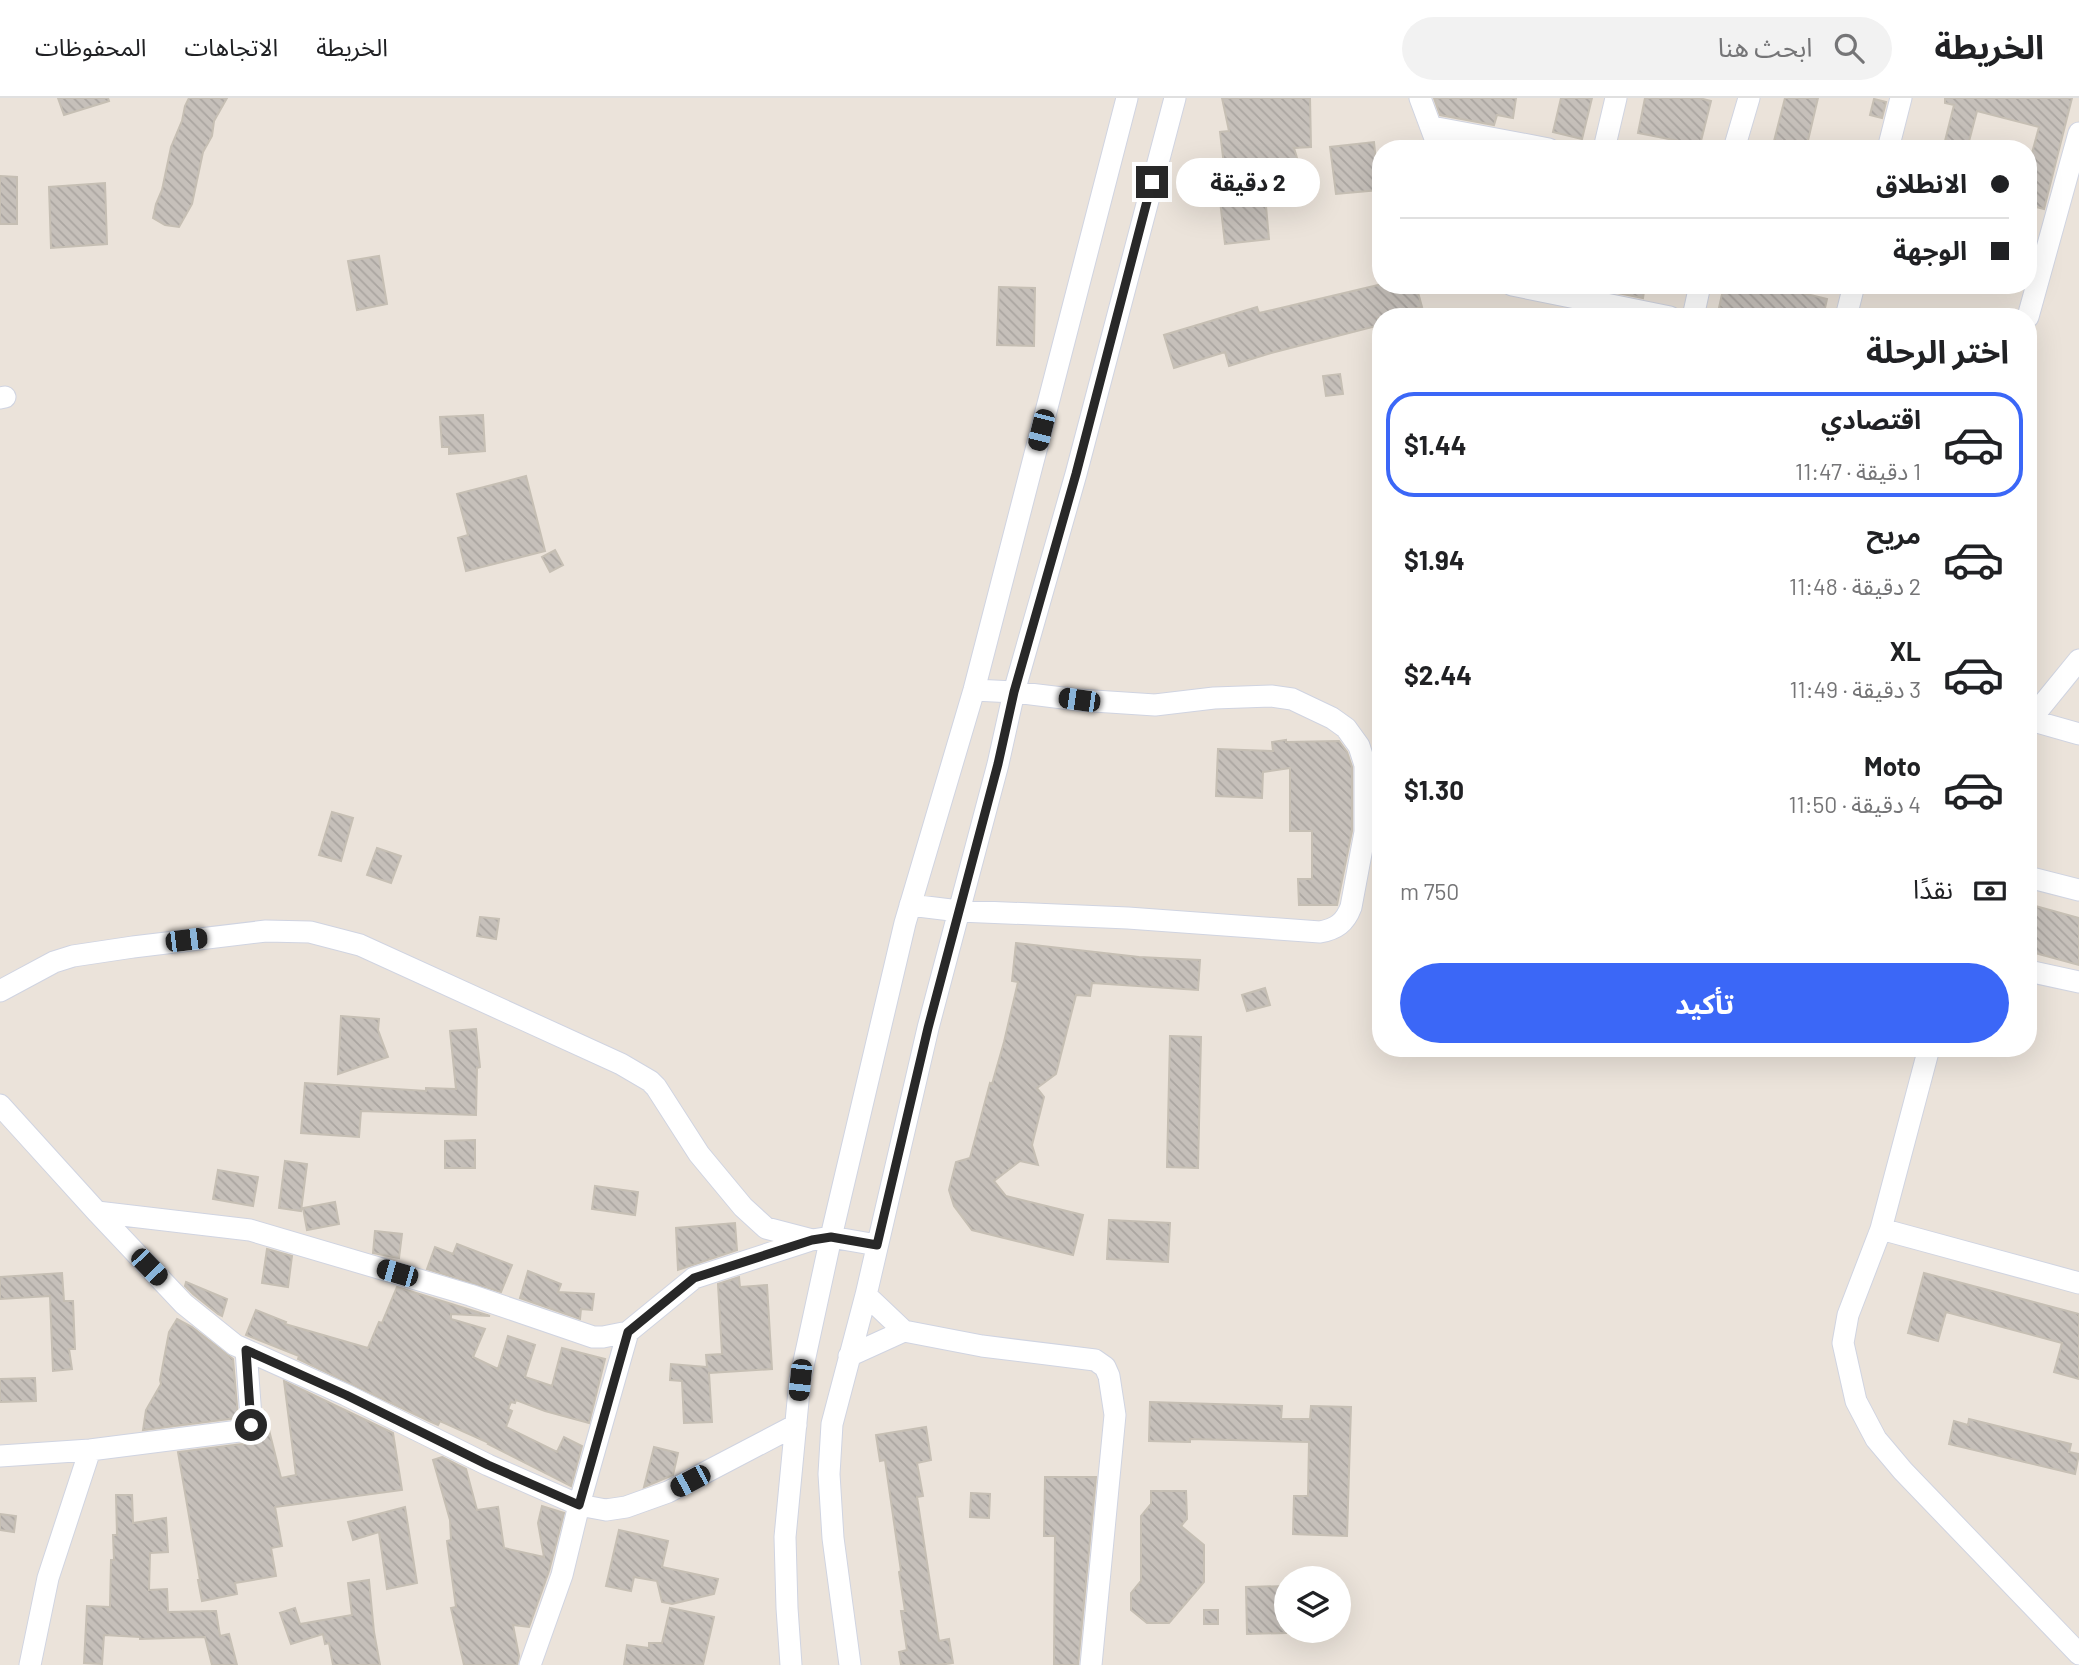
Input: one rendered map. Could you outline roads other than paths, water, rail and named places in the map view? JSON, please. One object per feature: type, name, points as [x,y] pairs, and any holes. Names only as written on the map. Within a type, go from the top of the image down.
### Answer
[{"type":"street","points":[[791,1665],[785,1537],[800,1380],[822,1238],[910,905],[974,690],[1127,98]]},
{"type":"street","points":[[850,1665],[833,1538],[829,1474],[832,1424],[866,1295],[925,1041],[998,764],[1014,692],[1076,474],[1175,98]]},
{"type":"street","points":[[1420,98],[1436,140]]},
{"type":"street","points":[[1606,140],[1616,98]]},
{"type":"street","points":[[1737,140],[1749,98]]},
{"type":"street","points":[[1890,140],[1901,98]]},
{"type":"street","points":[[1432,127],[1501,140]]},
{"type":"street","points":[[2037,284],[2079,132]]},
{"type":"street","points":[[1556,294],[1626,308]]},
{"type":"street","points":[[2037,713],[2079,660]]},
{"type":"street","points":[[910,905],[959,911],[1128,918],[1320,932],[1340,925],[1351,907],[1365,832],[1365,765],[1359,746],[1346,727],[1332,718],[1292,699],[1271,696],[1214,698],[1155,705],[974,690]]},
{"type":"street","points":[[2037,725],[2079,734]]},
{"type":"street","points":[[2037,879],[2079,890]]},
{"type":"street","points":[[0,991],[54,962],[73,956],[133,947],[265,931],[310,932],[360,945],[621,1064],[650,1081],[699,1154],[743,1207],[766,1228],[877,1245]]},
{"type":"street","points":[[2037,973],[2079,982]]},
{"type":"street","points":[[1928,1057],[1881,1228],[1848,1315],[1843,1343],[1856,1401],[1876,1439],[1903,1471],[2079,1654]]},
{"type":"street","points":[[0,1105],[184,1304],[235,1345],[346,1395],[488,1465],[579,1505],[606,1510],[626,1507],[668,1492],[796,1425]]},
{"type":"street","points":[[97,1212],[250,1230],[470,1295],[593,1337],[628,1332],[694,1278],[822,1238]]},
{"type":"street","points":[[1881,1228],[2079,1283]]},
{"type":"street","points":[[866,1295],[904,1331],[982,1346],[1095,1360],[1105,1367],[1115,1415],[1091,1665]]},
{"type":"street","points":[[849,1356],[904,1331]]},
{"type":"street","points":[[530,1665],[562,1575],[628,1332]]},
{"type":"street","points":[[0,1455],[90,1450],[247,1430],[251,1425],[251,1417],[246,1350]]},
{"type":"street","points":[[30,1665],[48,1578],[90,1450]]}]
